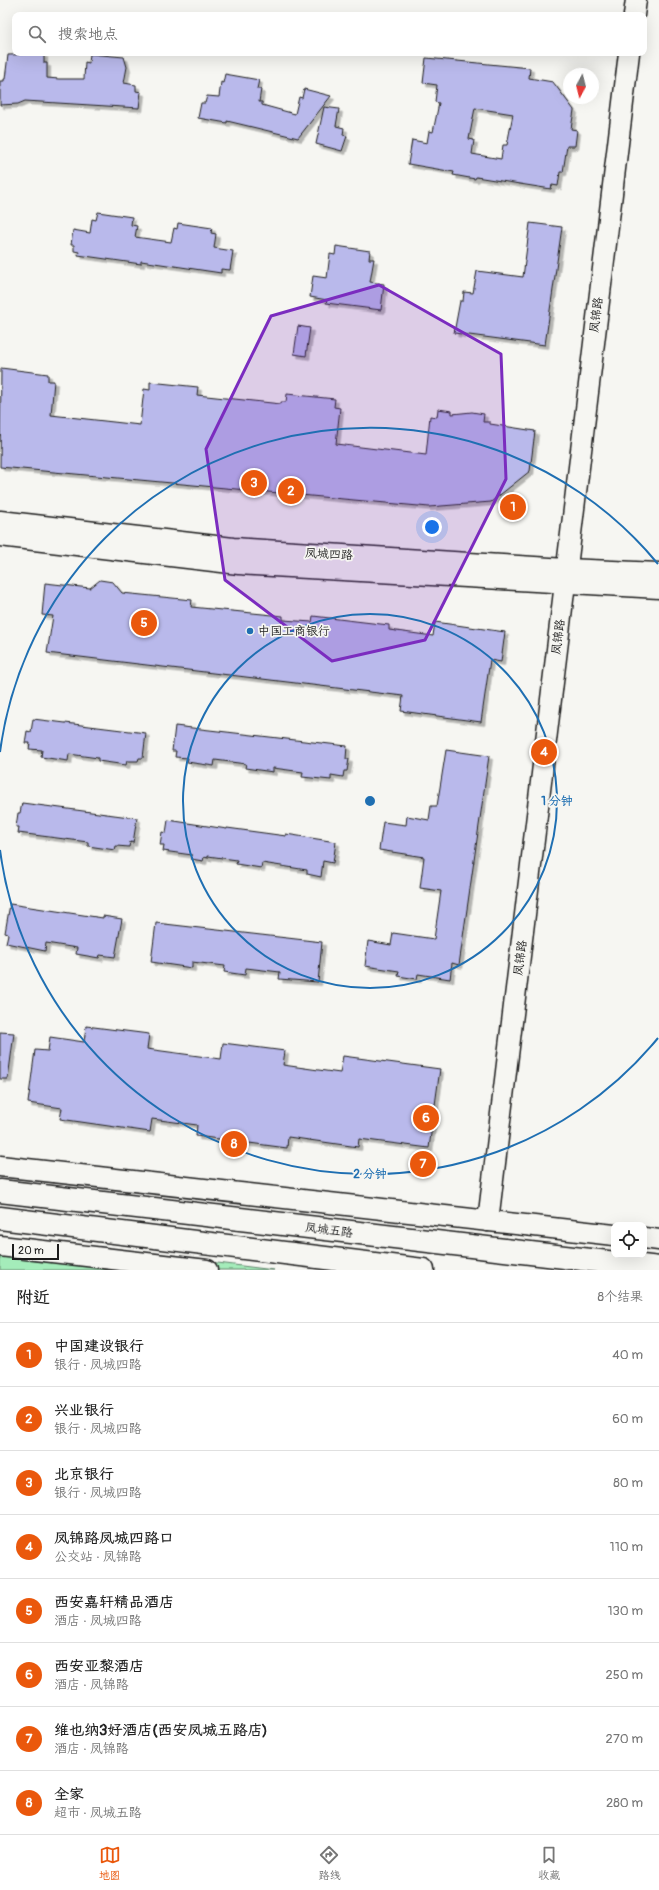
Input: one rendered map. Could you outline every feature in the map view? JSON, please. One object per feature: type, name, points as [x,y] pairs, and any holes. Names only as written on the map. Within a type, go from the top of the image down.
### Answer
[{"type":"main road","name":"凤城五路","points":[[0,1191],[659,1268]]},
{"type":"main road","points":[[0,1218],[422,1270]]},
{"type":"street","points":[[634,12],[636,0]]},
{"type":"street","name":"凤锦路","points":[[488,1221],[629,56]]},
{"type":"street","name":"凤城四路","points":[[0,521],[232,548],[565,576],[659,588]]},
{"type":"street","name":"凤城四路","points":[[0,536],[239,564],[565,576],[659,573]]},
{"type":"street","points":[[0,1166],[611,1235]]},
{"type":"street","points":[[647,1238],[659,1240]]},
{"type":"street","points":[[0,1246],[207,1270]]},
{"type":"highlighted area","points":[[379,285],[501,354],[506,479],[425,640],[332,661],[225,580],[206,449],[271,316]]},
{"type":"green space","points":[[0,1236],[274,1270],[0,1270]]},
{"type":"building","points":[[8,55],[44,56],[44,63],[47,63],[47,78],[59,79],[84,79],[85,62],[89,63],[90,56],[124,57],[127,67],[124,83],[136,85],[136,91],[141,92],[139,108],[25,101],[18,104],[0,105],[0,81],[4,81],[5,79]]},
{"type":"building","points":[[426,58],[530,68],[529,78],[553,82],[563,95],[563,104],[570,104],[574,110],[571,129],[577,130],[575,146],[567,146],[563,172],[560,172],[558,186],[552,185],[551,189],[476,177],[475,179],[453,175],[454,172],[408,164],[412,140],[427,143],[429,131],[433,132],[439,103],[435,102],[437,85],[423,83]],"holes":[[[475,108],[513,114],[507,145],[503,145],[501,159],[472,154],[474,140],[469,139]]]},
{"type":"building","points":[[225,74],[259,80],[257,89],[261,89],[259,102],[262,102],[262,105],[295,114],[299,97],[302,98],[304,89],[331,96],[298,138],[227,121],[227,123],[198,118],[201,103],[205,103],[207,96],[219,97],[221,82],[223,83]]},
{"type":"building","points":[[324,107],[339,109],[336,126],[344,128],[343,135],[347,136],[342,151],[316,144]]},
{"type":"building","points":[[98,212],[132,217],[131,225],[137,226],[135,237],[171,242],[174,228],[177,229],[178,223],[212,228],[211,233],[216,234],[214,248],[233,251],[230,270],[221,269],[221,273],[141,261],[141,264],[78,255],[79,252],[74,251],[74,245],[71,245],[73,230],[90,233],[92,219],[96,220]]},
{"type":"building","points":[[530,223],[562,227],[545,345],[454,333],[460,301],[463,301],[464,292],[473,293],[477,271],[523,277]]},
{"type":"building","points":[[336,246],[370,251],[369,259],[374,259],[370,282],[384,284],[381,310],[326,303],[327,300],[310,297],[313,276],[327,278],[330,254],[335,255]]},
{"type":"building","points":[[298,326],[310,328],[306,356],[294,354]]},
{"type":"building","points":[[1,368],[48,374],[48,381],[54,381],[51,415],[140,425],[144,389],[150,390],[150,382],[198,387],[197,395],[281,404],[281,402],[286,402],[287,394],[335,399],[334,407],[340,408],[336,444],[426,455],[430,416],[437,417],[438,409],[452,411],[452,414],[472,412],[484,414],[483,422],[535,431],[530,471],[491,502],[429,507],[0,467]]},
{"type":"building","points":[[100,580],[113,582],[122,593],[192,600],[191,607],[283,616],[283,620],[312,622],[313,616],[389,625],[389,630],[433,636],[435,622],[505,632],[501,662],[490,660],[481,722],[401,711],[403,696],[47,653],[53,616],[42,615],[45,583],[90,588]]},
{"type":"building","points":[[33,719],[146,733],[143,758],[139,758],[138,761],[127,761],[126,765],[98,761],[98,758],[69,754],[68,761],[41,757],[42,750],[29,749],[30,743],[25,743],[27,731],[31,732]]},
{"type":"building","points":[[175,726],[347,746],[346,759],[349,759],[347,771],[344,771],[343,777],[331,775],[331,780],[302,777],[303,772],[273,768],[273,772],[245,768],[246,764],[215,760],[214,766],[187,762],[188,758],[175,757],[176,751],[172,751]]},
{"type":"building","points":[[446,750],[489,756],[459,965],[452,963],[450,979],[418,974],[417,979],[398,976],[399,971],[365,966],[368,941],[391,945],[393,933],[434,939],[441,891],[420,888],[424,857],[379,850],[383,822],[406,825],[407,816],[429,820],[431,806],[437,806]]},
{"type":"building","points":[[22,803],[137,818],[133,843],[130,842],[129,847],[116,846],[115,850],[88,846],[88,842],[18,833],[19,827],[16,827],[18,813],[20,813]]},
{"type":"building","points":[[168,820],[286,836],[286,834],[336,842],[333,863],[323,861],[321,877],[307,874],[307,870],[262,863],[261,868],[236,864],[237,860],[208,856],[208,858],[204,857],[203,861],[191,859],[192,855],[163,851],[164,845],[160,845],[162,832],[166,833]]},
{"type":"building","points":[[10,904],[103,918],[103,916],[122,919],[115,957],[100,955],[99,958],[76,954],[77,948],[46,943],[45,951],[6,943],[8,934],[5,933]]},
{"type":"building","points":[[156,923],[322,942],[318,982],[279,979],[280,972],[246,968],[245,975],[224,972],[225,966],[192,962],[192,968],[151,962]]},
{"type":"building","points":[[86,1026],[149,1034],[147,1049],[221,1059],[223,1043],[285,1051],[283,1065],[340,1073],[343,1056],[440,1069],[429,1148],[359,1139],[358,1147],[288,1137],[287,1148],[196,1136],[197,1125],[152,1119],[150,1132],[60,1119],[62,1108],[28,1103],[35,1050],[48,1051],[50,1037],[84,1042]]},
{"type":"building","points":[[0,1032],[14,1033],[8,1079],[0,1079]]},
{"type":"place","name":"北京银行","points":[[254,483]]},
{"type":"place","name":"兴业银行","points":[[291,491]]},
{"type":"place","name":"中国建设银行","points":[[513,507]]},
{"type":"place","name":"西安嘉轩精品酒店","points":[[144,623]]},
{"type":"place","name":"中国工商银行","points":[[250,631]]},
{"type":"place","name":"凤锦路凤城四路口","points":[[544,752]]},
{"type":"place","name":"西安亚黎酒店","points":[[426,1118]]},
{"type":"place","name":"全家","points":[[234,1144]]},
{"type":"place","name":"维也纳3好酒店(西安凤城五路店)","points":[[423,1164]]}]
